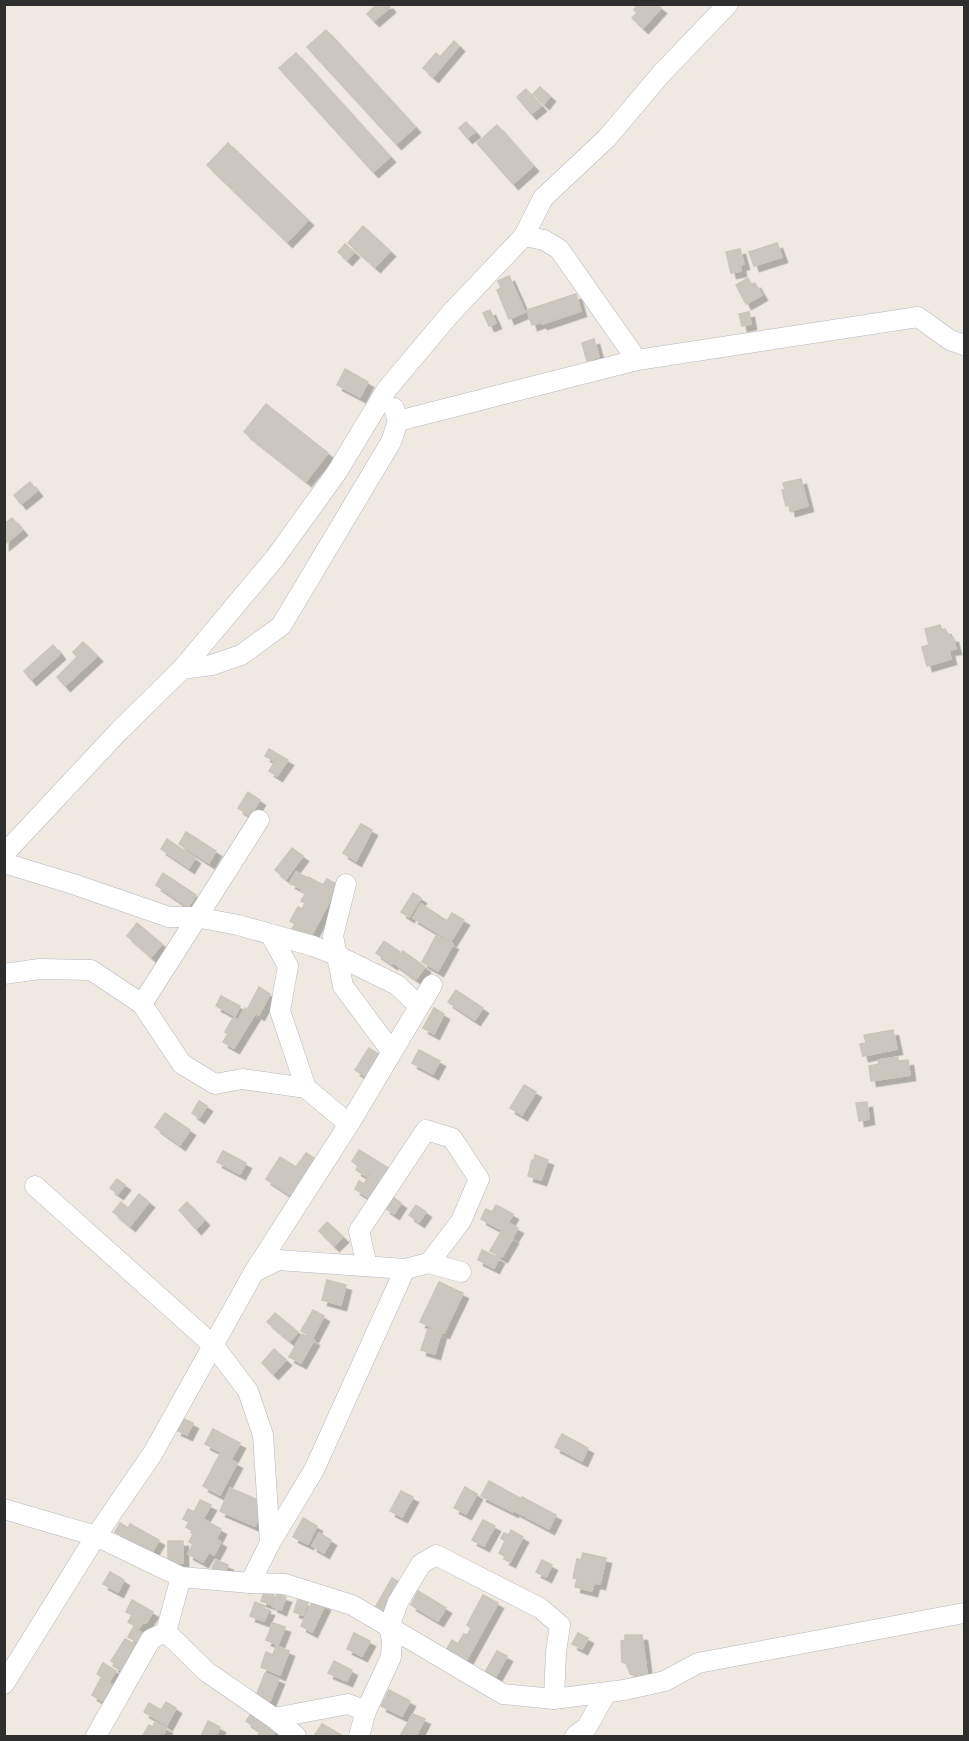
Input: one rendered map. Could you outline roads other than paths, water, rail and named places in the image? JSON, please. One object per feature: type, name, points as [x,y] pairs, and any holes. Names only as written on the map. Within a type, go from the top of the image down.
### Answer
[{"type":"street","points":[[4,854],[59,798],[119,731],[182,669],[274,558],[338,472],[387,389],[451,314],[524,236],[543,198],[607,138],[661,74],[728,4]]},
{"type":"street","points":[[524,236],[544,240],[559,249],[637,360]]},
{"type":"street","points":[[398,421],[637,360],[918,316],[950,340],[964,345]]},
{"type":"street","points":[[182,669],[212,665],[241,655],[281,627],[391,442],[398,421],[387,389]]},
{"type":"street","points":[[142,1004],[259,820]]},
{"type":"street","points":[[4,863],[74,884],[169,917],[196,917],[238,925],[313,946],[397,985],[432,985],[350,1124],[254,1272],[153,1453],[96,1536],[4,1684]]},
{"type":"street","points":[[346,884],[333,936],[343,986],[392,1052]]},
{"type":"street","points":[[270,934],[288,966],[280,1011],[306,1088]]},
{"type":"street","points":[[4,974],[40,969],[91,970],[142,1004],[182,1064],[215,1084],[242,1079],[306,1088],[350,1124]]},
{"type":"street","points":[[367,1266],[359,1231],[426,1130],[452,1138],[479,1179],[461,1221],[429,1263]]},
{"type":"street","points":[[35,1186],[214,1346],[248,1391],[263,1435],[270,1543]]},
{"type":"street","points":[[254,1272],[278,1260],[405,1269],[429,1263],[461,1272]]},
{"type":"street","points":[[249,1584],[270,1543],[314,1470],[405,1269]]},
{"type":"street","points":[[4,1509],[96,1536],[181,1577],[249,1584],[285,1584],[352,1605],[503,1694],[554,1700],[606,1693],[665,1681],[698,1663],[964,1613]]},
{"type":"street","points":[[359,1737],[366,1711],[391,1657],[392,1639],[389,1628],[398,1602],[421,1564],[436,1555],[540,1608],[560,1625],[556,1652],[554,1700]]},
{"type":"street","points":[[96,1737],[151,1640],[166,1632],[181,1577]]},
{"type":"street","points":[[166,1632],[207,1672],[274,1718],[296,1737]]},
{"type":"street","points":[[575,1737],[587,1727],[606,1693]]},
{"type":"street","points":[[274,1718],[348,1704],[366,1711]]}]
